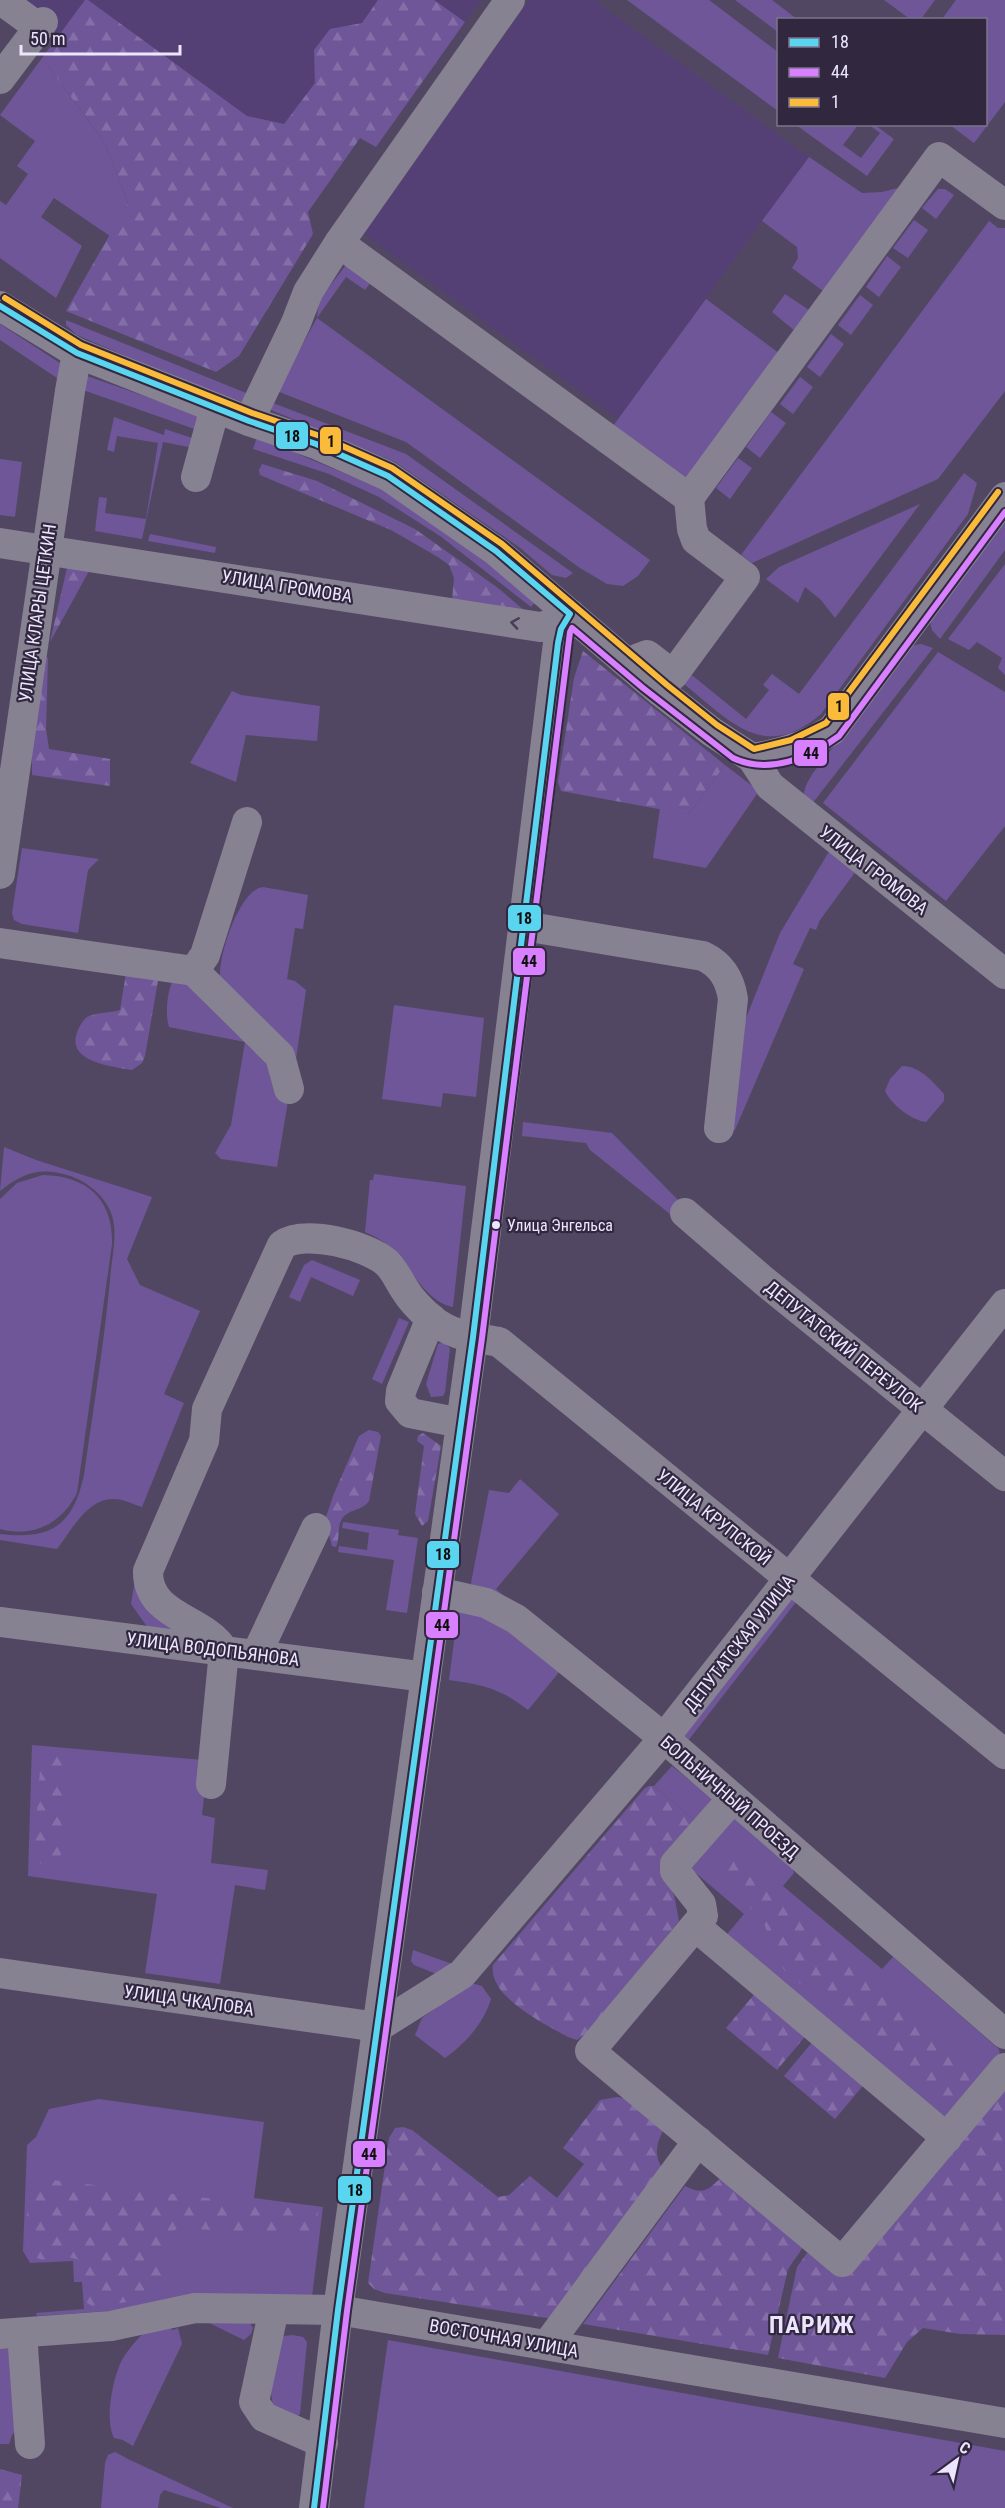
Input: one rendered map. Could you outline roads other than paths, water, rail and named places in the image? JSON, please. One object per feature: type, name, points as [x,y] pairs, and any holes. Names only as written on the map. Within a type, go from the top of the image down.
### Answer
[{"type":"street","points":[[0,79],[40,25],[1,0]]},
{"type":"street","points":[[249,421],[296,324],[308,292],[339,243],[510,0]]},
{"type":"street","points":[[632,668],[641,656],[647,655],[673,675],[745,577],[696,540],[692,529],[689,498],[939,157],[1005,205]]},
{"type":"street","points":[[339,243],[689,498]]},
{"type":"street","points":[[1,308],[77,353],[249,421],[316,444],[388,476],[496,551],[632,668],[712,732],[752,758],[776,755],[798,748],[832,730],[1005,497]]},
{"type":"street","name":"УЛИЦА КЛАРЫ ЦЕТКИН","points":[[0,874],[11,724],[46,550],[69,391],[77,353]]},
{"type":"street","points":[[196,477],[215,408]]},
{"type":"street","name":"УЛИЦА ГРОМОВА","points":[[0,543],[540,627],[570,614]]},
{"type":"street","points":[[314,2508],[338,2310],[473,1337],[558,643],[561,629],[570,614]]},
{"type":"street","name":"УЛИЦА ГРОМОВА","points":[[752,758],[770,786],[1005,974]]},
{"type":"street","points":[[194,970],[205,956],[247,822]]},
{"type":"street","points":[[524,926],[703,956],[722,969],[731,984],[733,999],[719,1128]]},
{"type":"street","points":[[0,943],[194,970],[280,1056],[289,1089]]},
{"type":"street","name":"ДЕПУТАТСКИЙ ПЕРЕУЛОК","points":[[685,1213],[1005,1476]]},
{"type":"street","name":"УЛИЦА КРУПСКОЙ","points":[[224,1651],[218,1640],[168,1611],[151,1590],[147,1581],[148,1571],[204,1441],[207,1409],[282,1245],[297,1238],[320,1239],[368,1253],[386,1262],[407,1293],[431,1318],[455,1334],[499,1342],[1005,1754]]},
{"type":"street","name":"ДЕПУТАТСКАЯ УЛИЦА","points":[[378,2027],[462,1974],[664,1738],[1005,1304]]},
{"type":"street","points":[[431,1318],[401,1391],[400,1401],[410,1413],[461,1423]]},
{"type":"street","points":[[256,1655],[315,1528]]},
{"type":"street","name":"БОЛЬНИЧНЫЙ ПРОЕЗД","points":[[437,1592],[486,1602],[510,1615],[664,1738],[1005,2034]]},
{"type":"street","name":"УЛИЦА ВОДОПЬЯНОВА","points":[[0,1622],[426,1677]]},
{"type":"street","points":[[211,1784],[224,1651]]},
{"type":"street","points":[[732,1799],[674,1867],[703,1908],[703,1916],[590,2051],[842,2262],[1005,2068]]},
{"type":"street","points":[[695,1926],[946,2138]]},
{"type":"street","name":"УЛИЦА ЧКАЛОВА","points":[[0,1973],[378,2027]]},
{"type":"street","points":[[547,2345],[698,2141]]},
{"type":"street","name":"ВОСТОЧНАЯ УЛИЦА","points":[[11,2334],[111,2326],[195,2308],[338,2310],[1005,2423]]},
{"type":"street","points":[[274,2309],[254,2402],[264,2417],[323,2443]]},
{"type":"street","points":[[11,2334],[30,2444]]},
{"type":"place","name":"Улица Энгельса","points":[[496,1225]]},
{"type":"district","name":"ПАРИЖ","points":[[812,2325]]}]
